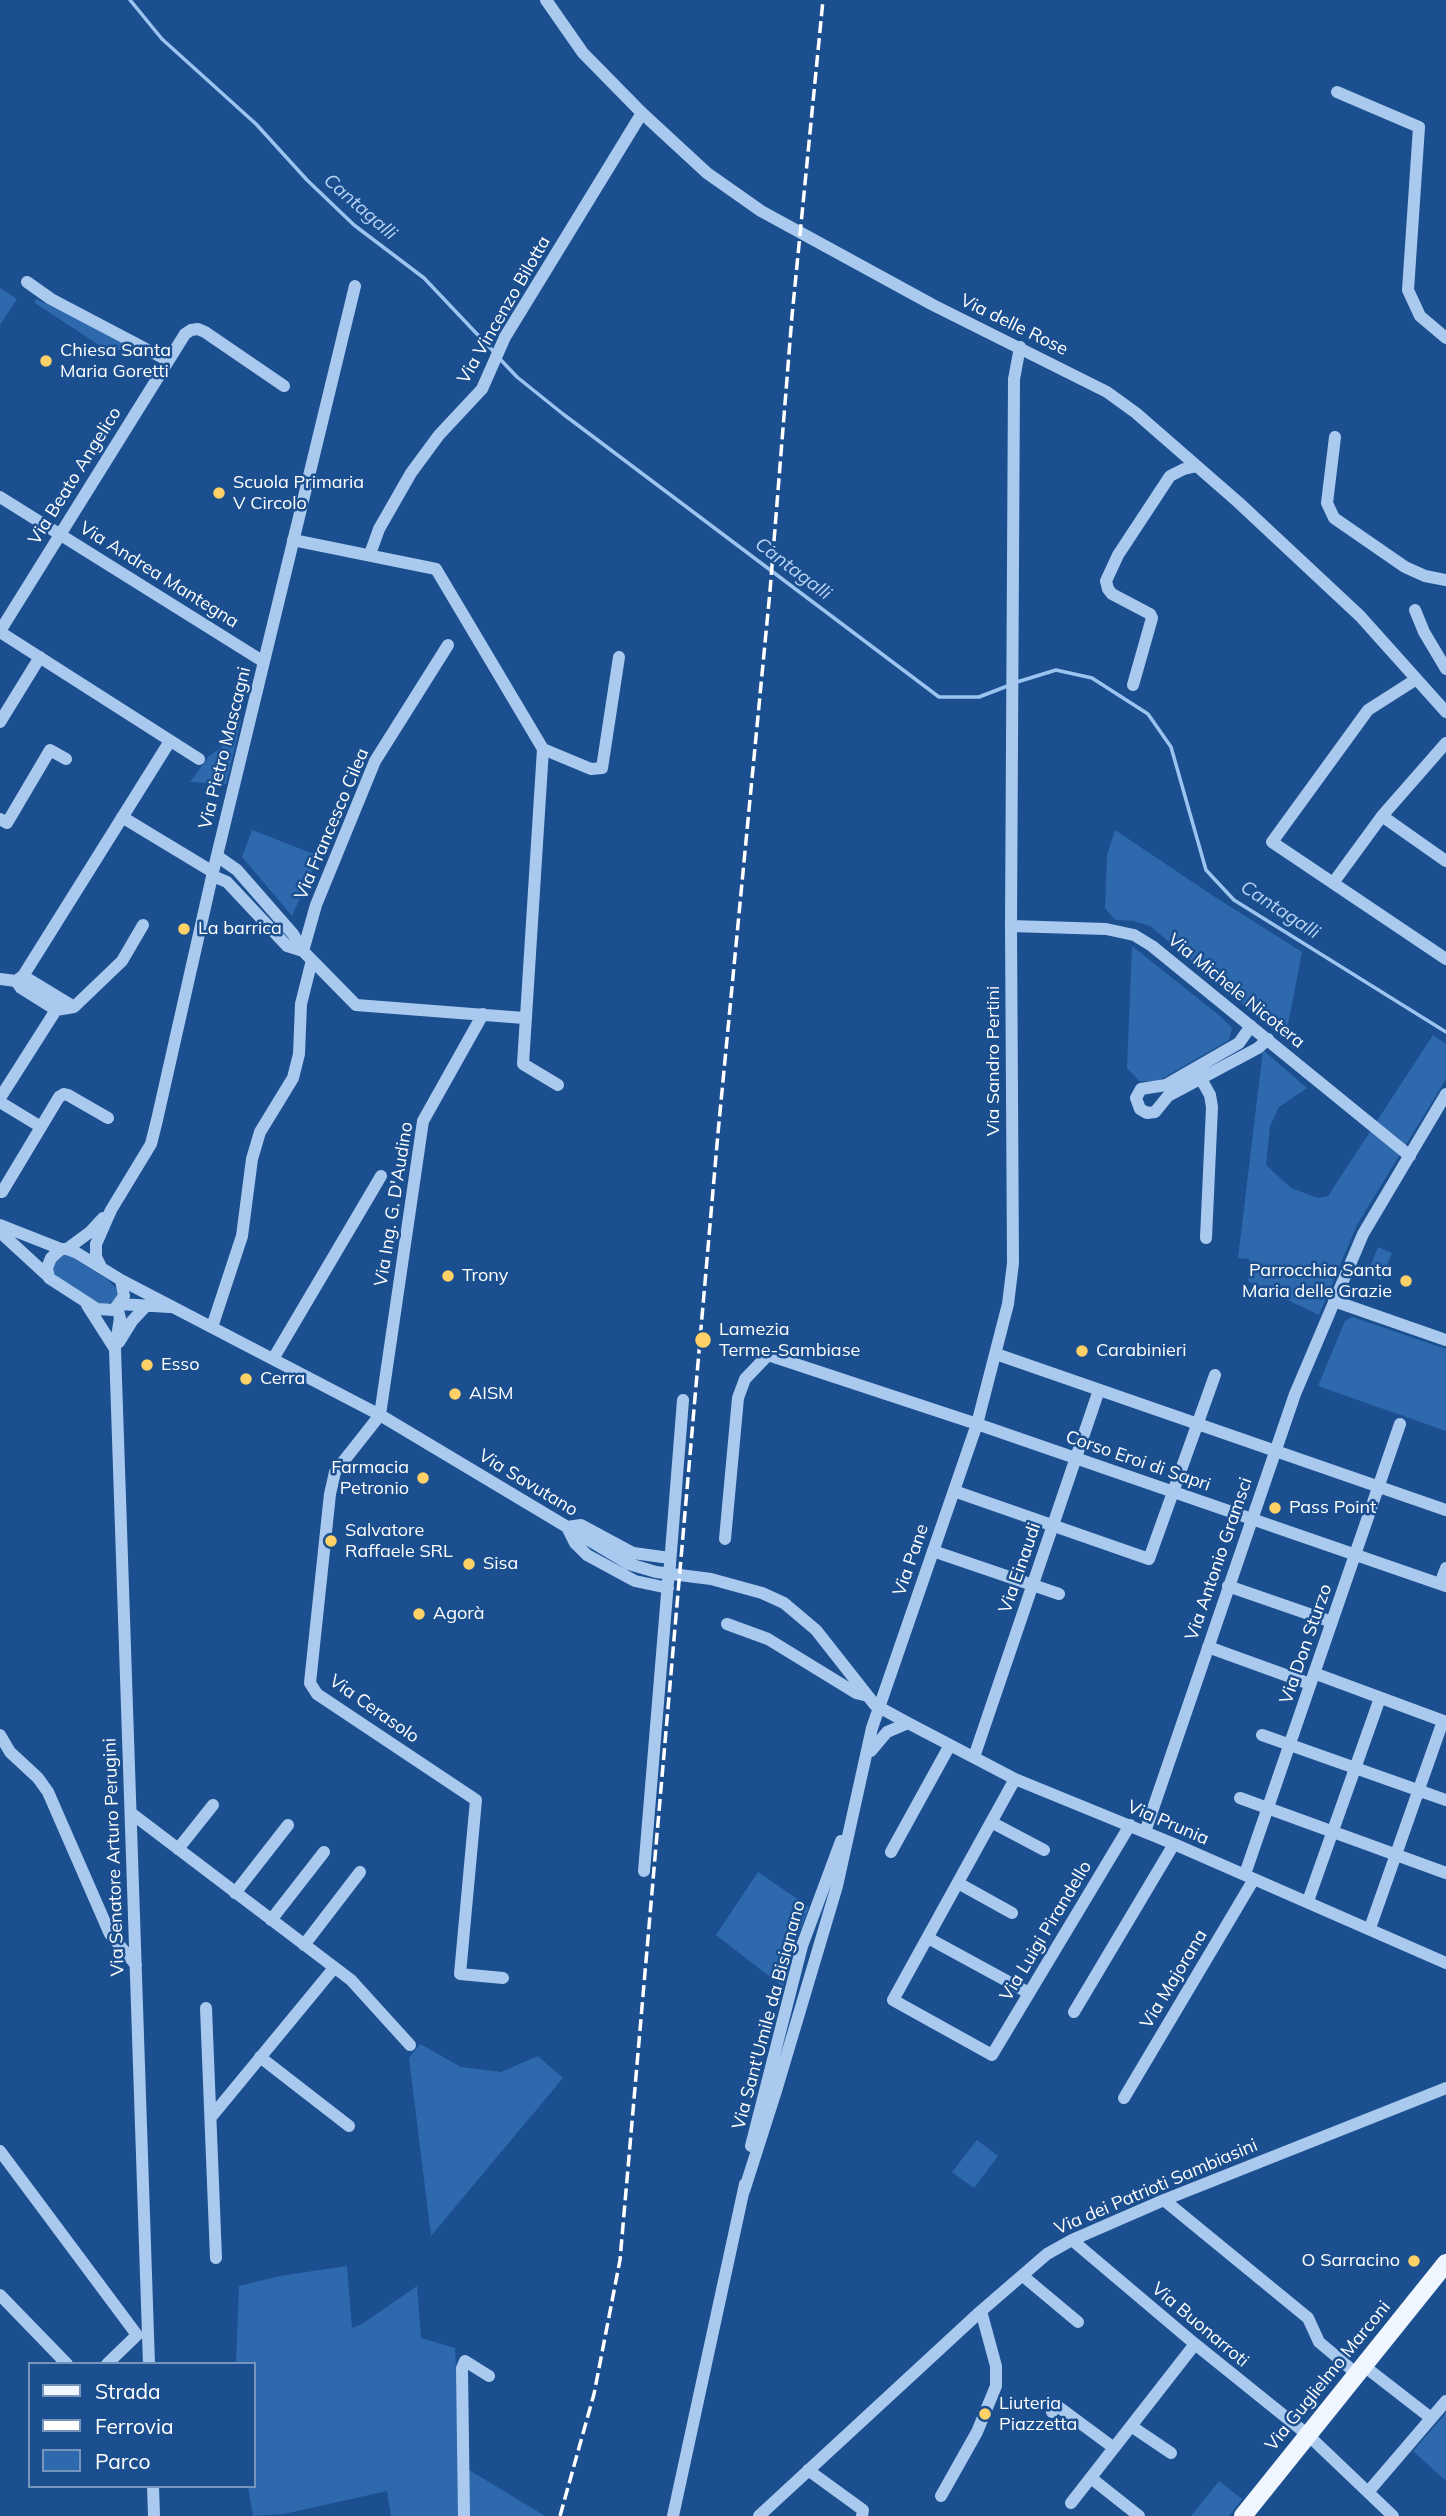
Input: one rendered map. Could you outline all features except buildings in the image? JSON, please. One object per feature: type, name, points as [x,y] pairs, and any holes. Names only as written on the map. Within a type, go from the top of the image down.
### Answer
[{"type":"main road","name":"Via Guglielmo Marconi","points":[[1243,2516],[1446,2263]]},
{"type":"street","name":"Via delle Rose","points":[[546,0],[583,53],[642,113],[707,173],[761,211],[933,305],[1107,392],[1136,413],[1360,616],[1446,712]]},
{"type":"street","points":[[1336,92],[1419,127],[1408,290],[1420,316],[1446,338]]},
{"type":"street","name":"Via Vincenzo Bilotta","points":[[370,554],[379,529],[411,473],[439,435],[482,389],[500,348],[642,113]]},
{"type":"street","points":[[27,282],[51,299],[167,360]]},
{"type":"street","name":"Via Pietro Mascagni","points":[[111,1210],[151,1144],[217,856],[355,286]]},
{"type":"street","name":"Via Beato Angelico","points":[[0,631],[185,334],[198,329],[284,387]]},
{"type":"street","name":"Via Sandro Pertini","points":[[977,1424],[1009,1304],[1013,1263],[1011,926],[1014,379],[1020,347]]},
{"type":"street","points":[[1335,436],[1327,503],[1334,518],[1405,567],[1425,576],[1446,580]]},
{"type":"street","points":[[1133,685],[1152,618],[1150,614],[1112,594],[1106,581],[1118,555],[1170,476],[1197,466]]},
{"type":"street","name":"Via Andrea Mantegna","points":[[0,497],[264,662]]},
{"type":"street","points":[[293,540],[436,569],[543,749],[523,1064],[558,1085]]},
{"type":"street","points":[[1415,610],[1424,632],[1446,669]]},
{"type":"street","points":[[0,631],[199,759]]},
{"type":"street","name":"Via Francesco Cilea","points":[[212,1327],[242,1236],[252,1159],[260,1132],[293,1078],[299,1054],[301,1004],[316,905],[375,761],[448,645]]},
{"type":"street","points":[[0,722],[40,657]]},
{"type":"street","points":[[543,749],[592,769],[602,768],[619,657]]},
{"type":"street","points":[[1415,680],[1368,710],[1272,842],[1446,959]]},
{"type":"street","points":[[143,925],[122,961],[74,1007],[56,1010],[21,988],[20,979],[170,741]]},
{"type":"street","points":[[1332,883],[1382,816],[1446,743]]},
{"type":"street","points":[[0,818],[7,822],[50,750],[66,759]]},
{"type":"street","points":[[1382,816],[1446,861]]},
{"type":"street","points":[[122,817],[227,882],[288,946],[308,955]]},
{"type":"street","points":[[217,856],[237,870],[308,955],[356,1005],[524,1018]]},
{"type":"street","name":"Via Michele Nicotera","points":[[1011,926],[1106,929],[1134,935],[1153,946],[1410,1156]]},
{"type":"street","points":[[0,979],[20,979],[74,1007]]},
{"type":"street","points":[[41,1127],[0,1100],[56,1010]]},
{"type":"street","name":"Via Ing. G. D'Audino","points":[[380,1415],[423,1121],[483,1014]]},
{"type":"street","points":[[1251,1026],[1239,1043],[1187,1073],[1166,1085],[1141,1089],[1136,1104],[1144,1112],[1152,1113],[1168,1096],[1258,1048],[1268,1039]]},
{"type":"street","points":[[1201,1079],[1210,1095],[1212,1107],[1206,1238]]},
{"type":"street","points":[[2,1192],[59,1097],[64,1094],[108,1118]]},
{"type":"street","name":"Via Antonio Gramsci","points":[[1145,1832],[1295,1394],[1363,1234],[1446,1094]]},
{"type":"street","points":[[273,1359],[381,1176]]},
{"type":"street","points":[[49,1278],[47,1268],[51,1258],[90,1232],[111,1210]]},
{"type":"street","points":[[100,1265],[96,1257],[96,1244],[111,1210]]},
{"type":"street","name":"Via Savutano","points":[[0,1225],[100,1265],[121,1280],[380,1415],[629,1564],[656,1572],[710,1579],[784,1603],[816,1630],[879,1708]]},
{"type":"street","points":[[0,1232],[49,1278],[86,1303],[107,1311],[118,1305],[177,1308]]},
{"type":"street","name":"Via Senatore Arturo Perugini","points":[[121,1280],[124,1296],[118,1305],[120,1318],[115,1349],[136,1965],[143,2335],[149,2362]]},
{"type":"street","points":[[1334,1301],[1446,1340]]},
{"type":"street","points":[[86,1303],[115,1349],[132,1321],[147,1305]]},
{"type":"street","points":[[996,1354],[1446,1510]]},
{"type":"street","name":"Corso Eroi di Sapri","points":[[725,1539],[738,1398],[745,1379],[768,1355],[1443,1585]]},
{"type":"street","points":[[954,1492],[1149,1559],[1215,1375]]},
{"type":"street","name":"Via Einaudi","points":[[974,1757],[1099,1390]]},
{"type":"street","points":[[644,1871],[683,1400]]},
{"type":"street","name":"Via Cerasolo","points":[[380,1415],[335,1472],[330,1494],[310,1683],[317,1694],[476,1800],[460,1974],[503,1978]]},
{"type":"street","name":"Via Pane","points":[[866,1761],[879,1708],[977,1424]]},
{"type":"street","name":"Via Don Sturzo","points":[[1250,1877],[1267,1808],[1400,1424]]},
{"type":"street","points":[[668,1586],[635,1581],[587,1555],[575,1543],[567,1527],[581,1525],[633,1553],[670,1561]]},
{"type":"street","points":[[933,1551],[1059,1594]]},
{"type":"street","points":[[1443,1585],[1446,1569]]},
{"type":"street","points":[[1228,1586],[1332,1622]]},
{"type":"street","points":[[727,1624],[768,1639],[856,1693],[868,1696]]},
{"type":"street","points":[[1208,1647],[1380,1698],[1444,1721],[1370,1928]]},
{"type":"street","points":[[856,1680],[867,1687],[877,1687],[885,1682],[891,1673]]},
{"type":"street","points":[[1308,1901],[1380,1698]]},
{"type":"street","name":"Via Prunia","points":[[879,1708],[1015,1779],[1130,1825],[1446,1963]]},
{"type":"street","points":[[866,1761],[879,1739],[895,1726],[908,1723]]},
{"type":"street","points":[[0,1735],[10,1752],[38,1778],[48,1792],[110,1934],[136,1965]]},
{"type":"street","points":[[1262,1735],[1446,1800]]},
{"type":"street","points":[[891,1852],[950,1745]]},
{"type":"street","name":"Via Sant'Umile da Bisignano","points":[[673,2516],[744,2191],[836,1886],[852,1810],[866,1761]]},
{"type":"street","points":[[1015,1779],[928,1938],[1029,1993]]},
{"type":"street","points":[[1240,1798],[1446,1873]]},
{"type":"street","points":[[178,1849],[213,1805]]},
{"type":"street","points":[[131,1813],[351,1980],[410,2045]]},
{"type":"street","points":[[992,1822],[1044,1850]]},
{"type":"street","points":[[235,1893],[288,1825]]},
{"type":"street","name":"Via Luigi Pirandello","points":[[928,1938],[893,2000],[992,2055],[1130,1825]]},
{"type":"street","points":[[1074,2012],[1174,1844]]},
{"type":"street","points":[[271,1920],[324,1852]]},
{"type":"street","points":[[304,1945],[360,1872]]},
{"type":"street","name":"Via Majorana","points":[[1124,2098],[1250,1877]]},
{"type":"street","points":[[958,1883],[1012,1913]]},
{"type":"street","points":[[212,2116],[334,1968]]},
{"type":"street","points":[[206,2008],[216,2258]]},
{"type":"street","points":[[260,2057],[349,2126]]},
{"type":"street","name":"Via dei Patrioti Sambiasini","points":[[759,2516],[981,2311],[1047,2254],[1072,2240],[1164,2200],[1446,2088]]},
{"type":"street","points":[[0,2151],[143,2335],[109,2362]]},
{"type":"street","points":[[1164,2200],[1308,2318],[1319,2342],[1431,2418]]},
{"type":"street","name":"Via Buonarroti","points":[[1072,2240],[1308,2435],[1393,2516]]},
{"type":"street","points":[[1023,2276],[1078,2322]]},
{"type":"street","points":[[0,2295],[65,2362]]},
{"type":"street","points":[[941,2496],[977,2432],[996,2386],[996,2365],[981,2311]]},
{"type":"street","points":[[1071,2503],[1195,2344]]},
{"type":"street","points":[[464,2516],[462,2368],[465,2361],[489,2376]]},
{"type":"street","points":[[1368,2492],[1446,2401]]},
{"type":"street","points":[[1052,2412],[1056,2405],[1114,2448]]},
{"type":"street","points":[[1131,2427],[1171,2453]]},
{"type":"street","points":[[808,2470],[863,2510],[862,2516]]},
{"type":"street","points":[[1091,2478],[1139,2516]]},
{"type":"street","points":[[153,2488],[154,2516]]},
{"type":"street","points":[[1371,2516],[1381,2504]]},
{"type":"green space","points":[[0,288],[17,299],[0,325]]},
{"type":"green space","points":[[36,299],[126,343],[124,348],[111,353],[35,303]]},
{"type":"green space","points":[[235,720],[241,721],[226,784],[190,782],[209,756],[221,748]]},
{"type":"green space","points":[[252,830],[319,856],[292,916],[242,857]]},
{"type":"green space","points":[[1115,830],[1302,952],[1285,1040],[1150,926],[1115,920],[1105,908],[1107,855]]},
{"type":"green space","points":[[1132,946],[1232,1028],[1229,1040],[1158,1081],[1139,1081],[1127,1068]]},
{"type":"green space","points":[[1433,1035],[1446,1044],[1446,1079],[1357,1225],[1319,1315],[1248,1281],[1249,1259],[1238,1258],[1263,1050],[1307,1088],[1279,1107],[1270,1126],[1266,1165],[1291,1188],[1318,1198],[1328,1196]]},
{"type":"green space","points":[[1378,1247],[1392,1253],[1381,1280],[1367,1275]]},
{"type":"green space","points":[[68,1255],[107,1279],[116,1288],[118,1296],[114,1302],[102,1305],[59,1278],[54,1273],[53,1266],[56,1259]]},
{"type":"green space","points":[[1352,1317],[1446,1349],[1446,1431],[1318,1386],[1345,1321]]},
{"type":"green space","points":[[758,1872],[809,1907],[794,1946],[783,1987],[716,1935]]},
{"type":"green space","points":[[420,2044],[461,2067],[501,2072],[538,2056],[563,2078],[431,2236],[409,2058]]},
{"type":"green space","points":[[977,2140],[998,2156],[974,2188],[952,2172]]},
{"type":"green space","points":[[347,2266],[352,2328],[417,2286],[421,2338],[455,2348],[461,2465],[545,2516],[391,2516],[387,2491],[284,2514],[253,2516],[248,2488],[256,2488],[256,2362],[236,2362],[239,2286],[280,2276]]},
{"type":"green space","points":[[1446,2413],[1446,2481],[1413,2451]]},
{"type":"green space","points":[[1219,2481],[1242,2499],[1229,2516],[1191,2516]]},
{"type":"waterway","name":"Cantagalli","points":[[130,0],[162,39],[256,124],[307,180],[354,225],[424,278],[494,352]]},
{"type":"waterway","name":"Cantagalli","points":[[499,358],[517,377],[563,414],[939,697],[979,697],[1010,685]]},
{"type":"waterway","name":"Cantagalli","points":[[1017,682],[1056,670],[1092,678],[1148,714],[1171,747],[1206,870],[1234,900],[1446,1032]]},
{"type":"railway","points":[[560,2516],[594,2394],[620,2260],[718,1133],[823,0]]},
{"type":"place","name":"Chiesa Santa Maria Goretti","points":[[46,361]]},
{"type":"place","name":"Scuola Primaria V Circolo","points":[[219,493]]},
{"type":"place","name":"La barrica","points":[[184,929]]},
{"type":"place","name":"Trony","points":[[448,1276]]},
{"type":"place","name":"Parrocchia Santa Maria delle Grazie","points":[[1406,1281]]},
{"type":"place","name":"Lamezia Terme-Sambiase","points":[[703,1340]]},
{"type":"place","name":"Carabinieri","points":[[1082,1351]]},
{"type":"place","name":"Esso","points":[[147,1365]]},
{"type":"place","name":"Cerra","points":[[246,1379]]},
{"type":"place","name":"AISM","points":[[455,1394]]},
{"type":"place","name":"Farmacia Petronio","points":[[423,1478]]},
{"type":"place","name":"Pass Point","points":[[1275,1508]]},
{"type":"place","name":"Salvatore Raffaele SRL","points":[[331,1541]]},
{"type":"place","name":"Sisa","points":[[469,1564]]},
{"type":"place","name":"Agorà","points":[[419,1614]]},
{"type":"place","name":"O Sarracino","points":[[1414,2261]]},
{"type":"place","name":"Liuteria Piazzetta","points":[[985,2414]]}]
